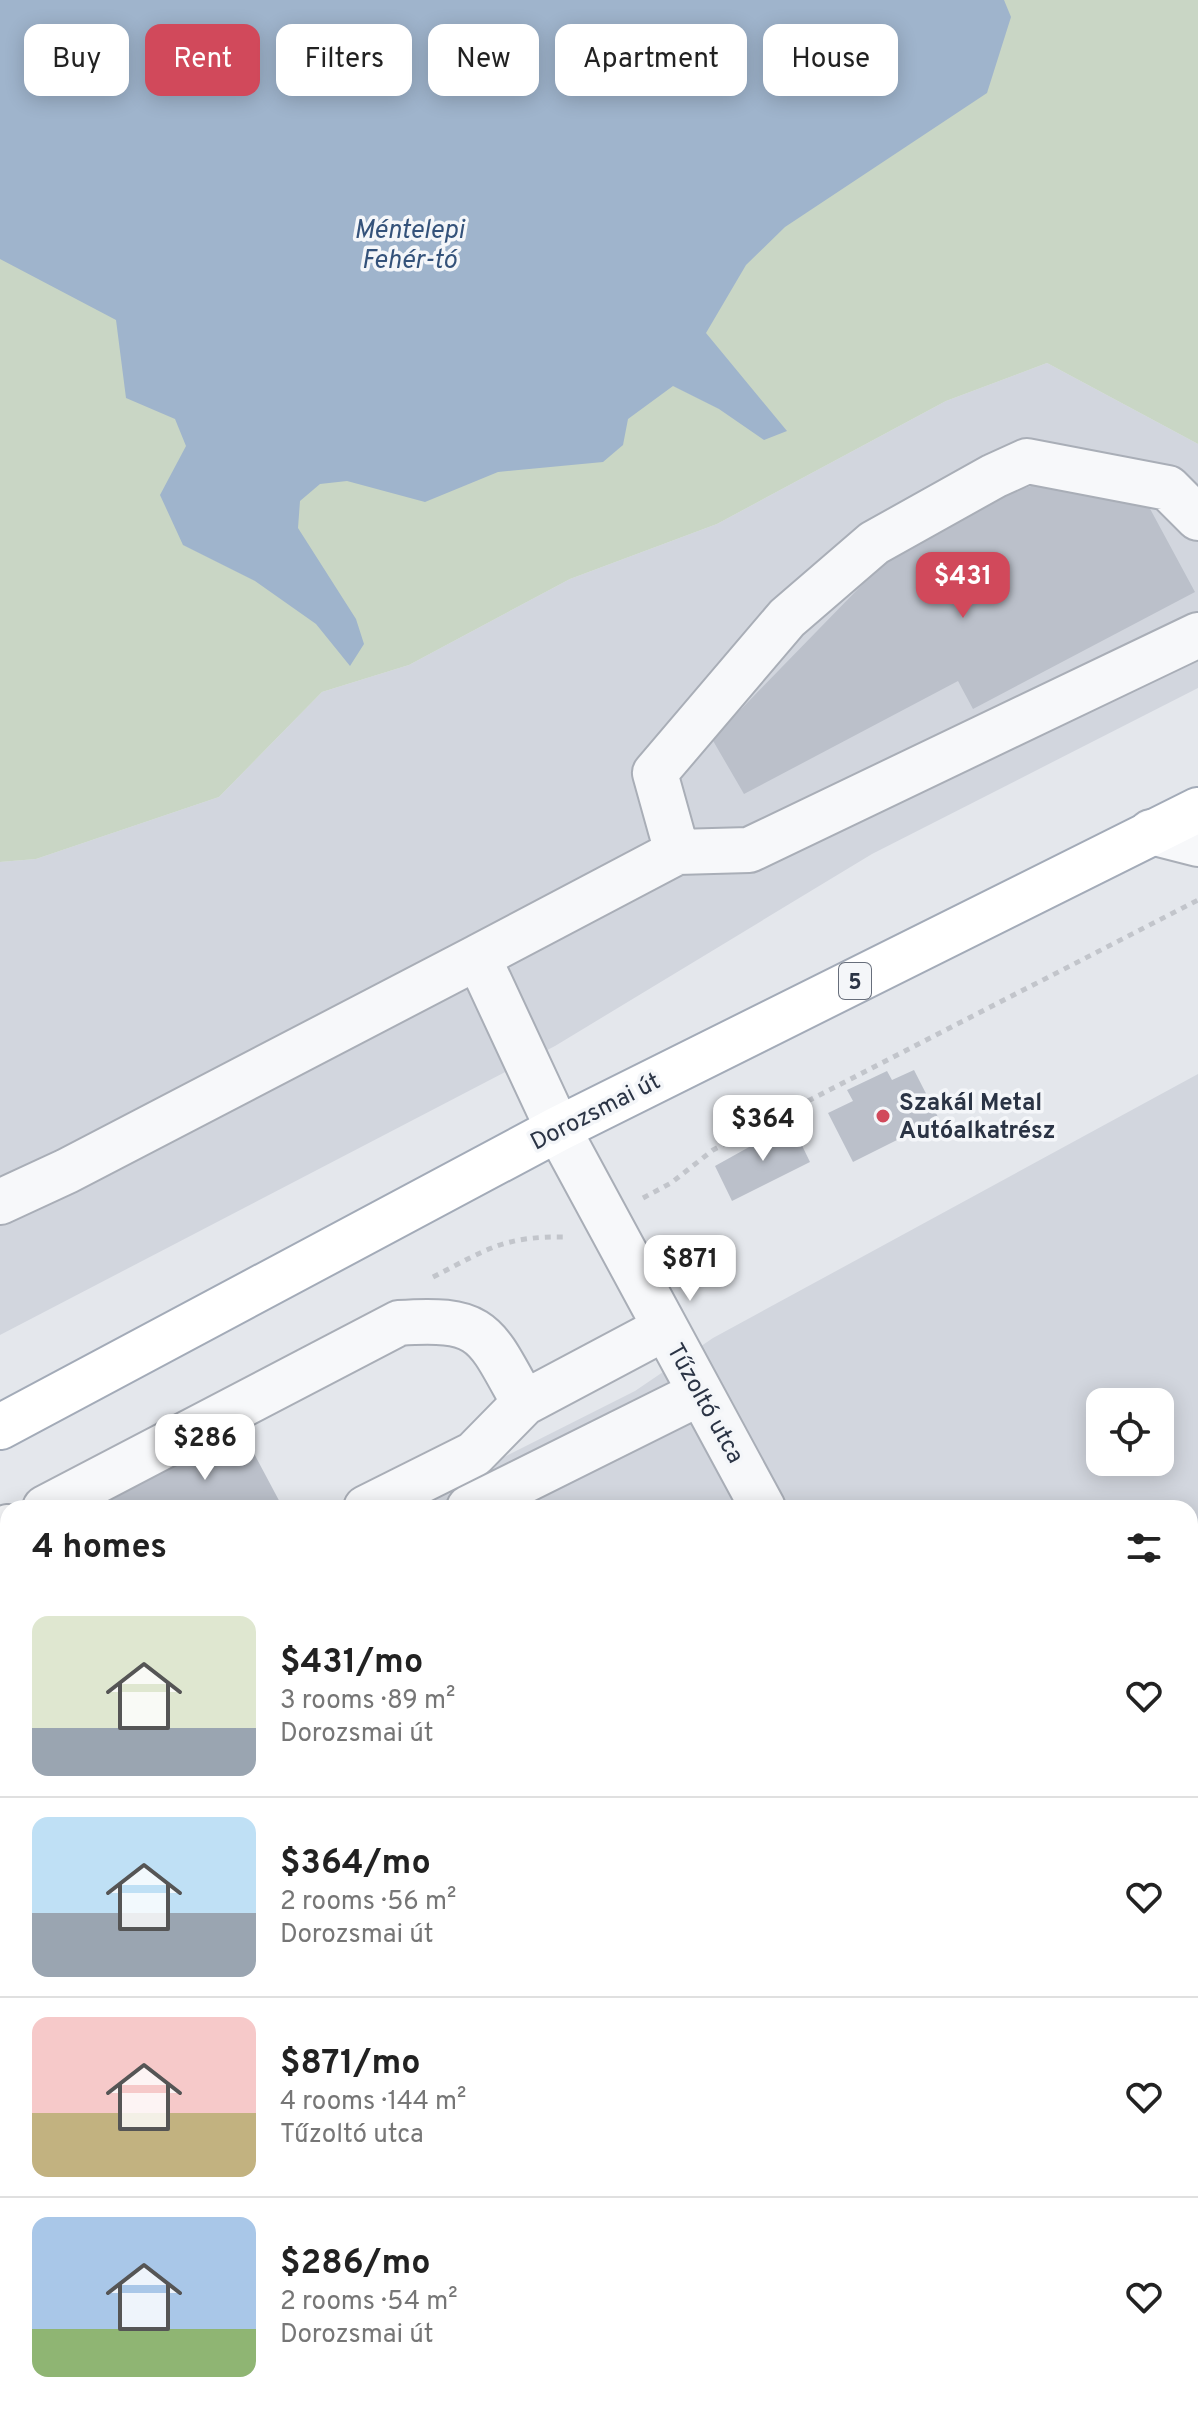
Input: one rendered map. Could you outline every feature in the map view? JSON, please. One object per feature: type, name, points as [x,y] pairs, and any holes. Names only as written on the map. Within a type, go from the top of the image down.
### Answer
[{"type":"main road","name":"Dorozsmai út","points":[[0,1427],[558,1129],[1198,810]]},
{"type":"street","points":[[677,852],[655,773],[787,618],[874,543],[1027,461],[1168,488],[1198,518]]},
{"type":"street","points":[[0,1202],[67,1171],[677,852],[749,850],[1198,635]]},
{"type":"street","points":[[1151,832],[1198,844]]},
{"type":"street","name":"Tűzoltó utca","points":[[478,957],[558,1129],[759,1500]]},
{"type":"street","points":[[60,1500],[399,1323],[447,1320],[487,1338],[524,1403]]},
{"type":"street","points":[[382,1500],[474,1454],[524,1403],[665,1328]]},
{"type":"street","points":[[485,1500],[700,1393]]},
{"type":"shaded area","points":[[1047,363],[1198,444],[1198,688],[872,854],[555,1046],[0,1335],[0,862],[36,859],[219,797],[322,692],[409,665],[570,579],[717,524],[946,401]]},
{"type":"shaded area","points":[[1198,1074],[1198,1500],[419,1500],[635,1391],[713,1338]]},
{"type":"green space","points":[[0,0],[1198,0],[1198,444],[1047,363],[946,401],[717,524],[570,579],[409,665],[322,692],[219,797],[36,859],[0,862]]},
{"type":"water","name":"Méntelepi Fehér-tó","points":[[0,0],[1004,0],[1011,17],[987,93],[785,227],[746,265],[706,333],[787,431],[764,440],[719,409],[673,386],[628,419],[623,445],[603,462],[498,472],[425,502],[347,481],[320,484],[300,501],[298,528],[356,619],[364,644],[350,666],[316,624],[255,581],[183,545],[160,495],[186,446],[175,419],[126,398],[116,320],[0,259]]},
{"type":"building","points":[[1047,481],[1141,492],[1195,592],[973,709],[958,681],[744,794],[712,739],[891,555],[1009,493]]},
{"type":"building","name":"Szakál Metal Autóalkatrész","points":[[914,1070],[939,1119],[853,1162],[828,1113],[853,1101],[847,1090],[887,1071],[892,1080]]},
{"type":"building","points":[[787,1126],[789,1130],[793,1127],[810,1162],[732,1201],[715,1166]]},
{"type":"building","points":[[241,1429],[279,1500],[107,1500]]},
{"type":"place","name":"Szakál Metal Autóalkatrész","points":[[883,1116]]}]
